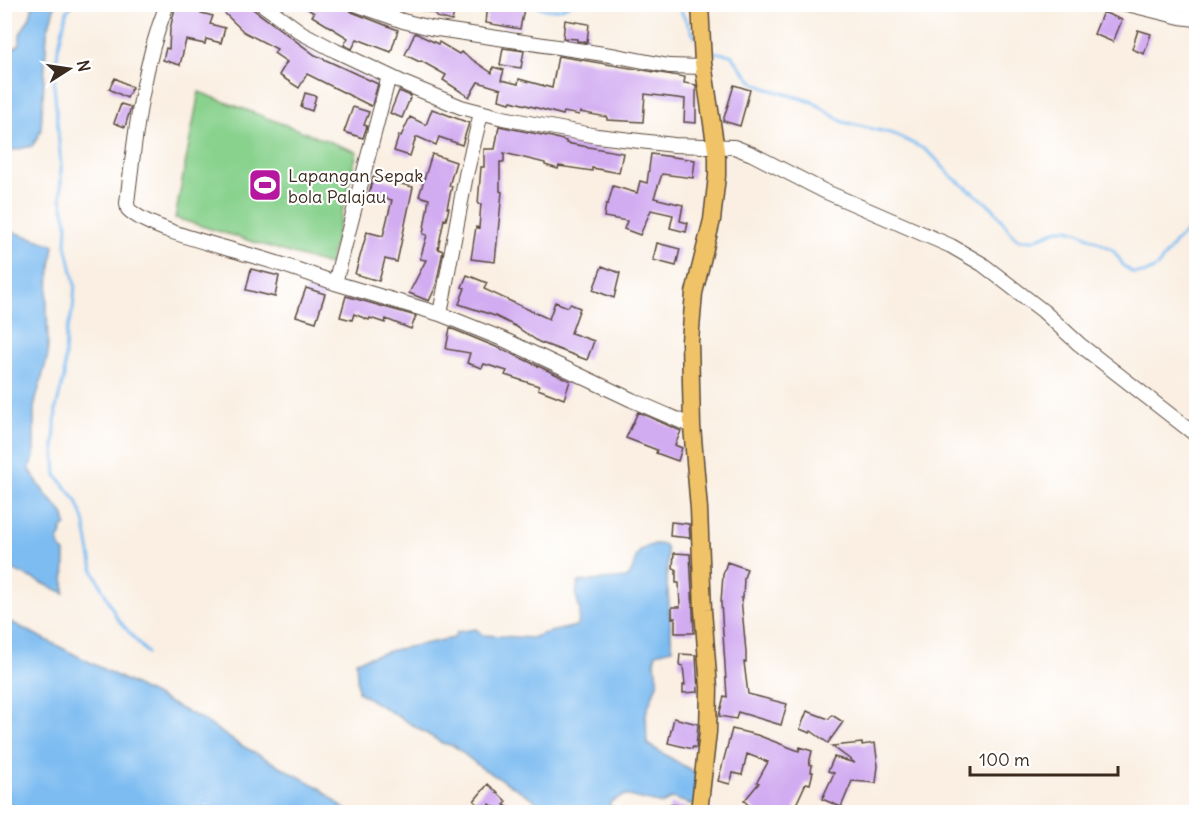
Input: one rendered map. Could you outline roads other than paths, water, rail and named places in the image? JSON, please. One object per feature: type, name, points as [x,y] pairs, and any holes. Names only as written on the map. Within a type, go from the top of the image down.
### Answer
[{"type":"main road","points":[[699,813],[708,732],[709,699],[692,426],[690,321],[694,293],[715,205],[717,176],[716,146],[703,65],[700,4]]},
{"type":"street","points":[[167,4],[158,27],[140,102],[128,209],[155,224],[204,242],[440,314],[530,350],[692,426]]},
{"type":"street","points":[[262,4],[302,33],[336,51],[438,98],[481,113],[615,138],[674,145],[734,147],[752,154],[824,191],[951,246],[982,264],[1043,311],[1079,344],[1197,435]]},
{"type":"street","points":[[354,4],[431,28],[669,66],[703,65]]},
{"type":"street","points":[[1127,4],[1197,19]]},
{"type":"street","points":[[335,283],[389,76]]},
{"type":"street","points":[[440,314],[466,175],[481,113]]},
{"type":"water","points":[[33,5],[55,5],[47,33],[41,129],[32,146],[5,152],[5,53],[20,43],[20,34],[30,17]]},
{"type":"water","points":[[4,229],[54,245],[47,296],[48,355],[34,407],[34,458],[29,468],[45,494],[62,512],[65,520],[66,525],[61,529],[62,533],[58,541],[65,552],[64,593],[5,566]]},
{"type":"water","points":[[655,544],[665,545],[667,550],[672,649],[656,653],[654,661],[658,681],[646,713],[647,744],[699,775],[696,806],[672,798],[662,804],[625,795],[610,802],[610,812],[540,812],[534,799],[480,767],[454,746],[442,743],[358,692],[356,661],[393,650],[454,638],[457,632],[476,629],[483,635],[532,638],[543,633],[578,625],[580,610],[576,596],[578,582],[627,578],[638,554],[646,547]]},
{"type":"water","points":[[5,619],[203,720],[237,743],[320,788],[348,812],[5,812]]},
{"type":"waterway","points":[[73,4],[67,11],[58,49],[54,84],[61,166],[61,198],[67,223],[66,245],[75,285],[73,309],[66,334],[64,377],[56,408],[54,446],[56,475],[77,501],[84,520],[93,570],[117,618],[147,653]]},
{"type":"waterway","points":[[534,4],[552,10],[571,4]]},
{"type":"waterway","points":[[677,4],[695,37]]},
{"type":"waterway","points":[[709,49],[713,52],[731,55],[752,81],[765,88],[813,102],[843,122],[894,134],[924,149],[951,176],[992,207],[1019,240],[1033,240],[1060,229],[1068,229],[1079,232],[1113,250],[1124,266],[1133,273],[1146,273],[1157,267],[1176,241],[1190,228],[1196,214]]},
{"type":"place","name":"Lapangan Sepak bola Palajau","points":[[265,185]]}]
